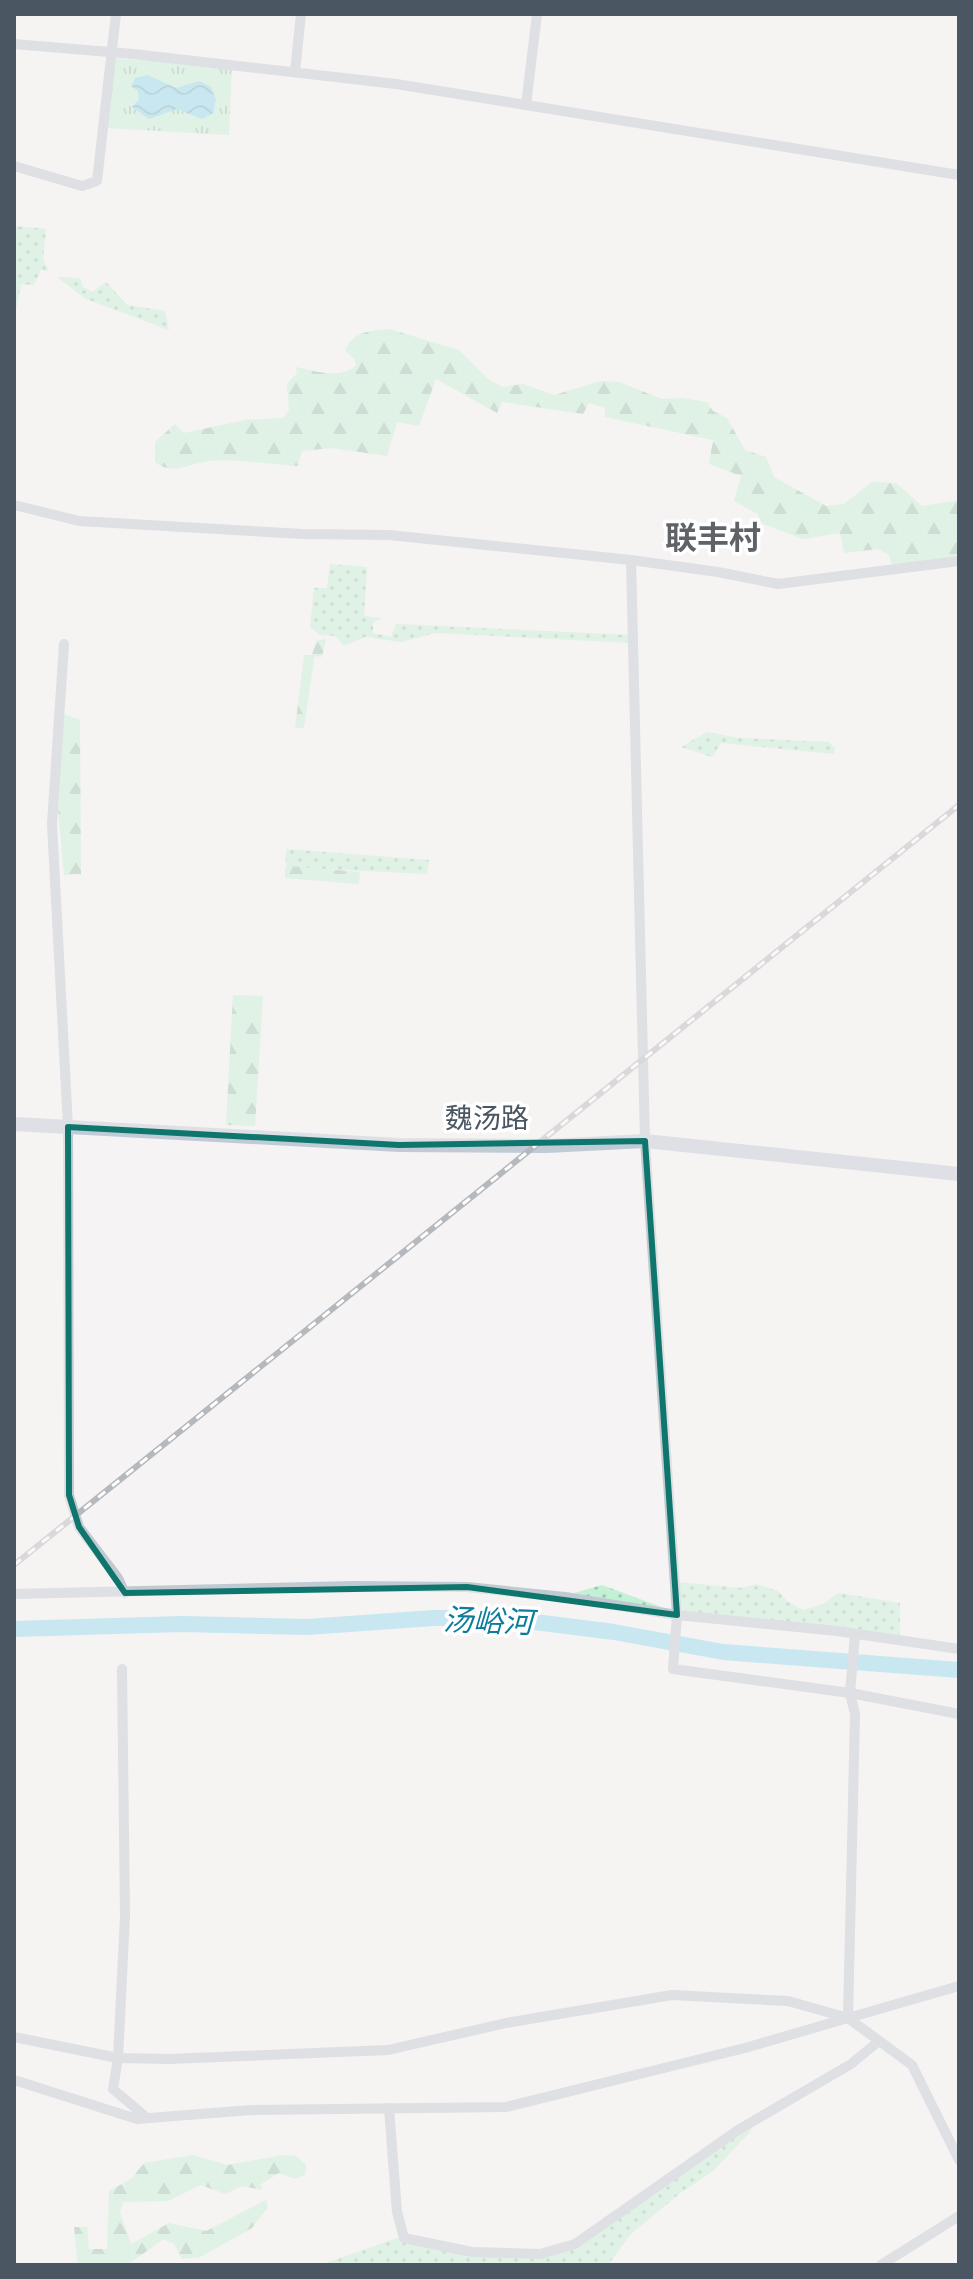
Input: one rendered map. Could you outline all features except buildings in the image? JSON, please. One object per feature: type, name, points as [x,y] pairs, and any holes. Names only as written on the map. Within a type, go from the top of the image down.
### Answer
[{"type":"street","points":[[14,166],[82,186],[97,181],[116,14]]},
{"type":"street","points":[[295,72],[301,14]]},
{"type":"street","points":[[526,105],[537,14]]},
{"type":"street","points":[[14,44],[396,84],[959,175]]},
{"type":"street","points":[[14,505],[79,521],[303,534],[389,535],[631,560],[778,584],[959,561]]},
{"type":"street","points":[[631,560],[645,1141],[677,1620],[673,1669],[850,1693],[959,1714]]},
{"type":"street","points":[[64,644],[52,824],[68,1127],[69,1495],[79,1527],[118,1578],[125,1593]]},
{"type":"street","name":"魏汤路","points":[[14,1124],[399,1145],[547,1146],[645,1141],[959,1174]]},
{"type":"street","points":[[14,1594],[355,1586],[467,1587],[565,1597],[677,1620],[855,1634],[959,1649]]},
{"type":"street","points":[[848,2018],[855,1714],[850,1693],[855,1634]]},
{"type":"street","points":[[122,1669],[125,1916],[118,2058],[113,2089],[147,2118]]},
{"type":"street","points":[[14,2080],[137,2119],[251,2110],[506,2107],[745,2048],[959,1986]]},
{"type":"street","points":[[14,2037],[118,2058],[169,2059],[388,2050],[506,2023],[672,1995],[788,2001],[848,2018],[912,2065],[959,2160]]},
{"type":"street","points":[[389,2108],[397,2212],[404,2238],[472,2252],[540,2254],[575,2244],[738,2130],[851,2064],[879,2041]]},
{"type":"street","points":[[881,2265],[959,2216]]},
{"type":"highlighted area","points":[[68,1127],[399,1145],[645,1141],[677,1615],[467,1587],[125,1593],[79,1527],[69,1495]]},
{"type":"green space","points":[[110,58],[232,66],[229,135],[106,128]]},
{"type":"green space","points":[[14,204],[16,226],[46,229],[43,259],[49,271],[41,270],[34,285],[21,284],[14,322]]},
{"type":"green space","points":[[57,277],[80,278],[83,287],[93,292],[106,282],[127,305],[165,311],[169,330],[86,299]]},
{"type":"green space","points":[[389,329],[459,350],[489,380],[503,387],[523,384],[554,395],[601,381],[619,382],[662,399],[707,402],[713,411],[727,418],[745,450],[766,457],[774,477],[826,506],[844,504],[872,482],[896,483],[922,506],[959,500],[959,561],[893,567],[889,555],[878,549],[844,553],[840,533],[803,539],[761,523],[758,514],[734,501],[741,476],[709,464],[713,440],[605,417],[605,408],[589,403],[583,414],[502,402],[497,413],[436,379],[419,426],[397,422],[387,456],[331,448],[302,451],[298,466],[219,460],[168,468],[155,462],[155,442],[175,424],[184,433],[245,420],[284,418],[289,410],[287,384],[297,373],[296,367],[328,373],[350,370],[356,365],[345,350],[353,339],[363,333]]},
{"type":"green space","points":[[330,564],[367,567],[364,616],[381,618],[373,623],[373,633],[391,637],[396,624],[630,635],[632,643],[436,633],[401,642],[365,637],[344,646],[335,636],[320,635],[310,627],[314,588],[327,588]]},
{"type":"green space","points":[[326,639],[322,657],[315,656],[314,659],[304,728],[295,728],[304,655],[312,655],[316,641]]},
{"type":"green space","points":[[61,713],[80,720],[81,874],[64,875],[57,798]]},
{"type":"green space","points":[[707,732],[740,738],[828,742],[835,748],[834,754],[721,743],[712,757],[681,747]]},
{"type":"green space","points":[[287,849],[429,860],[427,874],[287,867]]},
{"type":"green space","points":[[285,867],[360,872],[359,884],[285,878]]},
{"type":"green space","points":[[233,995],[263,996],[255,1126],[226,1125]]},
{"type":"green space","points":[[678,1582],[741,1588],[757,1584],[778,1591],[788,1602],[803,1610],[821,1605],[839,1593],[900,1603],[900,1638],[685,1611]]},
{"type":"green space","points":[[602,1585],[664,1608],[571,1597],[574,1593]]},
{"type":"green space","points":[[751,2122],[749,2133],[713,2171],[679,2194],[631,2234],[608,2265],[320,2265],[400,2237],[496,2257],[555,2253]]},
{"type":"green space","points":[[193,2155],[227,2165],[283,2155],[296,2156],[306,2165],[305,2175],[295,2179],[279,2173],[261,2184],[262,2190],[242,2186],[225,2194],[201,2185],[168,2201],[123,2202],[120,2212],[131,2244],[169,2223],[206,2231],[266,2200],[268,2207],[252,2228],[200,2257],[182,2259],[174,2244],[164,2239],[127,2265],[78,2265],[74,2227],[87,2227],[89,2249],[107,2249],[109,2191],[131,2179],[144,2163]]},
{"type":"water","points":[[148,75],[176,88],[199,81],[211,87],[216,100],[213,113],[202,119],[177,109],[149,119],[132,107],[139,99],[138,91],[131,86],[135,78]]},
{"type":"waterway","name":"汤峪河","points":[[14,1629],[182,1624],[307,1627],[434,1618],[503,1618],[614,1632],[723,1652],[959,1670]]},
{"type":"railway","points":[[14,1565],[959,805]]},
{"type":"district","name":"联丰村","points":[[713,538]]}]
